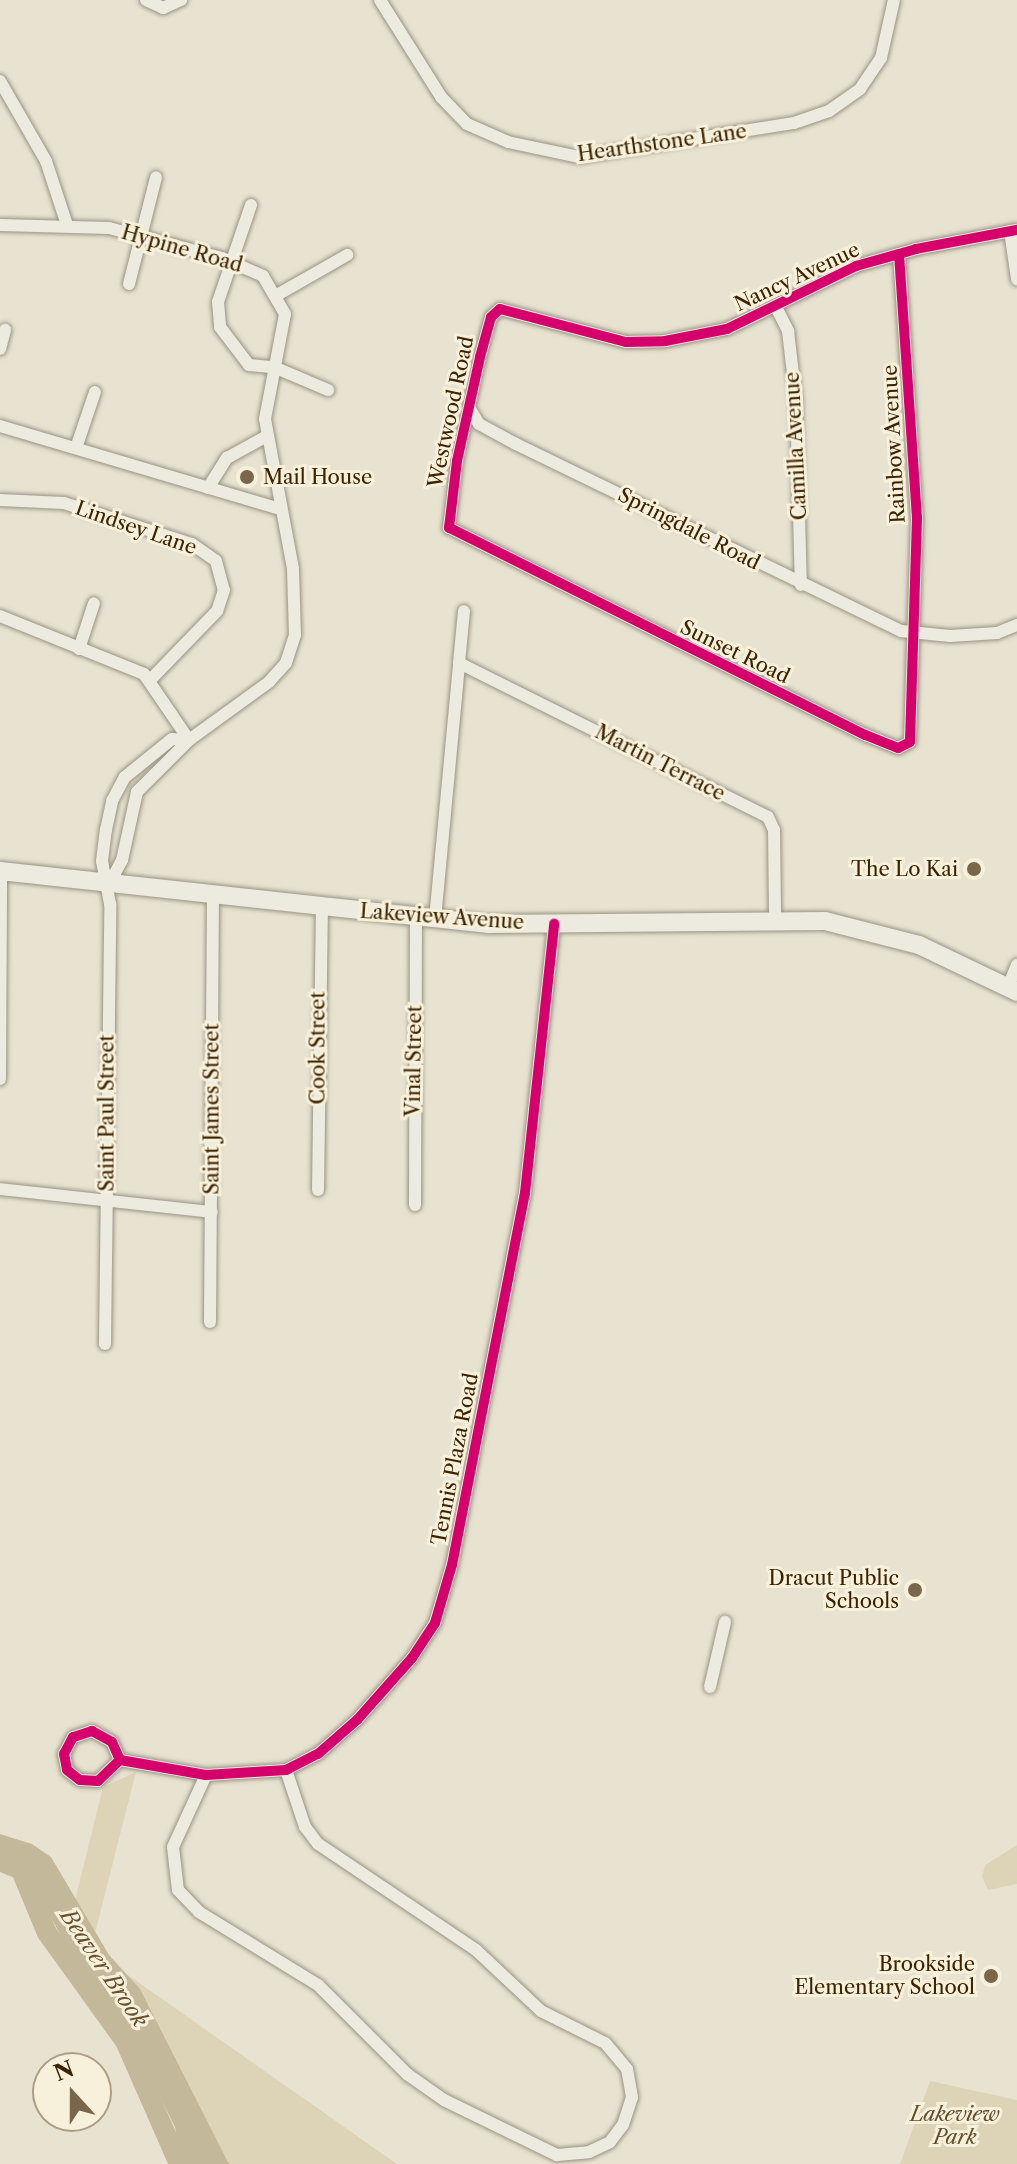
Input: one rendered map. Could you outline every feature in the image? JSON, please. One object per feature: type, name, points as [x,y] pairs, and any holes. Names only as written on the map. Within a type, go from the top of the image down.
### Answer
[{"type":"main road","name":"Lakeview Avenue","points":[[0,871],[426,918],[554,924],[775,918],[825,921],[899,938],[1012,990]]},
{"type":"street","points":[[146,0],[163,8],[181,0]]},
{"type":"street","name":"Hearthstone Lane","points":[[380,0],[441,97],[467,124],[508,142],[579,157],[794,123],[829,111],[860,89],[881,58],[894,0]]},
{"type":"street","points":[[0,81],[46,161],[67,225]]},
{"type":"street","points":[[129,284],[156,177]]},
{"type":"street","points":[[251,205],[218,302],[220,327],[249,365],[274,367],[328,390]]},
{"type":"street","name":"Hypine Road","points":[[0,225],[67,225],[142,234],[233,262],[263,276],[277,295]]},
{"type":"street","points":[[1014,230],[1017,279]]},
{"type":"street","name":"Nancy Avenue","points":[[500,310],[626,342],[727,329],[777,309],[856,266],[1014,230]]},
{"type":"street","name":"Rainbow Avenue","points":[[899,254],[913,439],[917,633]]},
{"type":"street","points":[[110,883],[122,860],[137,792],[189,740],[269,682],[286,663],[295,635],[296,608],[267,436],[266,406],[284,325],[277,295],[347,255]]},
{"type":"street","name":"Camilla Avenue","points":[[777,309],[788,331],[796,399],[801,585]]},
{"type":"street","name":"Westwood Road","points":[[448,526],[491,317],[500,310]]},
{"type":"street","points":[[0,349],[5,330]]},
{"type":"street","points":[[76,448],[95,392]]},
{"type":"street","name":"Springdale Road","points":[[470,409],[479,424],[516,444],[901,631],[997,633],[1017,625]]},
{"type":"street","points":[[0,426],[281,509]]},
{"type":"street","points":[[208,488],[227,458],[267,436]]},
{"type":"street","name":"Lindsey Lane","points":[[0,500],[64,503],[192,544],[216,561],[224,590],[217,611],[151,679]]},
{"type":"street","name":"Sunset Road","points":[[448,526],[561,587],[898,748],[910,742],[917,633]]},
{"type":"street","points":[[79,649],[94,603]]},
{"type":"street","points":[[426,918],[464,611]]},
{"type":"street","points":[[0,616],[151,679],[189,740]]},
{"type":"street","name":"Martin Terrace","points":[[459,663],[768,817],[774,830],[775,918]]},
{"type":"street","points":[[110,883],[102,861],[106,830],[112,801],[125,777],[172,739],[189,740]]},
{"type":"street","points":[[0,871],[0,1079]]},
{"type":"street","name":"Saint Paul Street","points":[[105,1344],[110,883]]},
{"type":"street","name":"Saint James Street","points":[[210,1322],[213,895]]},
{"type":"street","name":"Cook Street","points":[[318,1190],[322,907]]},
{"type":"street","name":"Vinal Street","points":[[415,1205],[426,918]]},
{"type":"street","name":"Tennis Plaza Road","points":[[120,1760],[206,1775],[286,1770],[318,1754],[382,1694],[412,1658],[443,1602],[525,1193],[554,924]]},
{"type":"street","points":[[1012,990],[1017,965]]},
{"type":"street","points":[[0,1189],[212,1212]]},
{"type":"street","points":[[710,1687],[725,1622]]},
{"type":"street","points":[[92,1731],[112,1742],[120,1760],[98,1781],[80,1780],[67,1770],[64,1754],[73,1737],[92,1731]]},
{"type":"street","points":[[206,1775],[173,1847],[178,1890],[199,1912],[318,1985],[399,2067],[444,2100],[557,2155],[589,2152],[610,2142],[623,2125],[632,2097],[627,2069],[605,2043],[541,2011],[476,1950],[318,1844],[305,1827],[286,1770]]},
{"type":"green space","points":[[136,1772],[91,1949],[397,2164],[189,2164],[169,2087],[65,1941],[103,1787]]},
{"type":"green space","points":[[1017,1845],[1017,1884],[988,1890],[982,1877],[985,1865]]},
{"type":"green space","name":"Lakeview Park","points":[[930,2081],[1017,2100],[1017,2164],[900,2164]]},
{"type":"water","points":[[0,1834],[32,1844],[51,1857],[109,1955],[140,1989],[229,2164],[181,2164],[175,2127],[153,2083],[102,2014],[43,1902],[30,1884],[0,1872]]},
{"type":"waterway","name":"Beaver Brook","points":[[0,1851],[17,1861],[47,1933],[125,2041],[179,2164]]},
{"type":"cycle path","points":[[899,254],[917,518],[910,742],[898,748],[865,735],[449,528],[457,461],[480,357],[491,317],[500,309],[626,342],[665,341],[727,329],[856,266],[916,249],[1017,230]]},
{"type":"cycle path","points":[[120,1760],[112,1742],[92,1731],[73,1737],[64,1754],[67,1770],[80,1780],[98,1781],[120,1760],[206,1775],[286,1770],[318,1754],[357,1720],[412,1658],[435,1623],[452,1565],[525,1193],[554,924]]},
{"type":"place","name":"Mail House","points":[[247,477]]},
{"type":"place","name":"The Lo Kai","points":[[974,869]]},
{"type":"place","name":"Dracut Public Schools","points":[[915,1590]]},
{"type":"place","name":"Brookside Elementary School","points":[[991,1976]]}]
